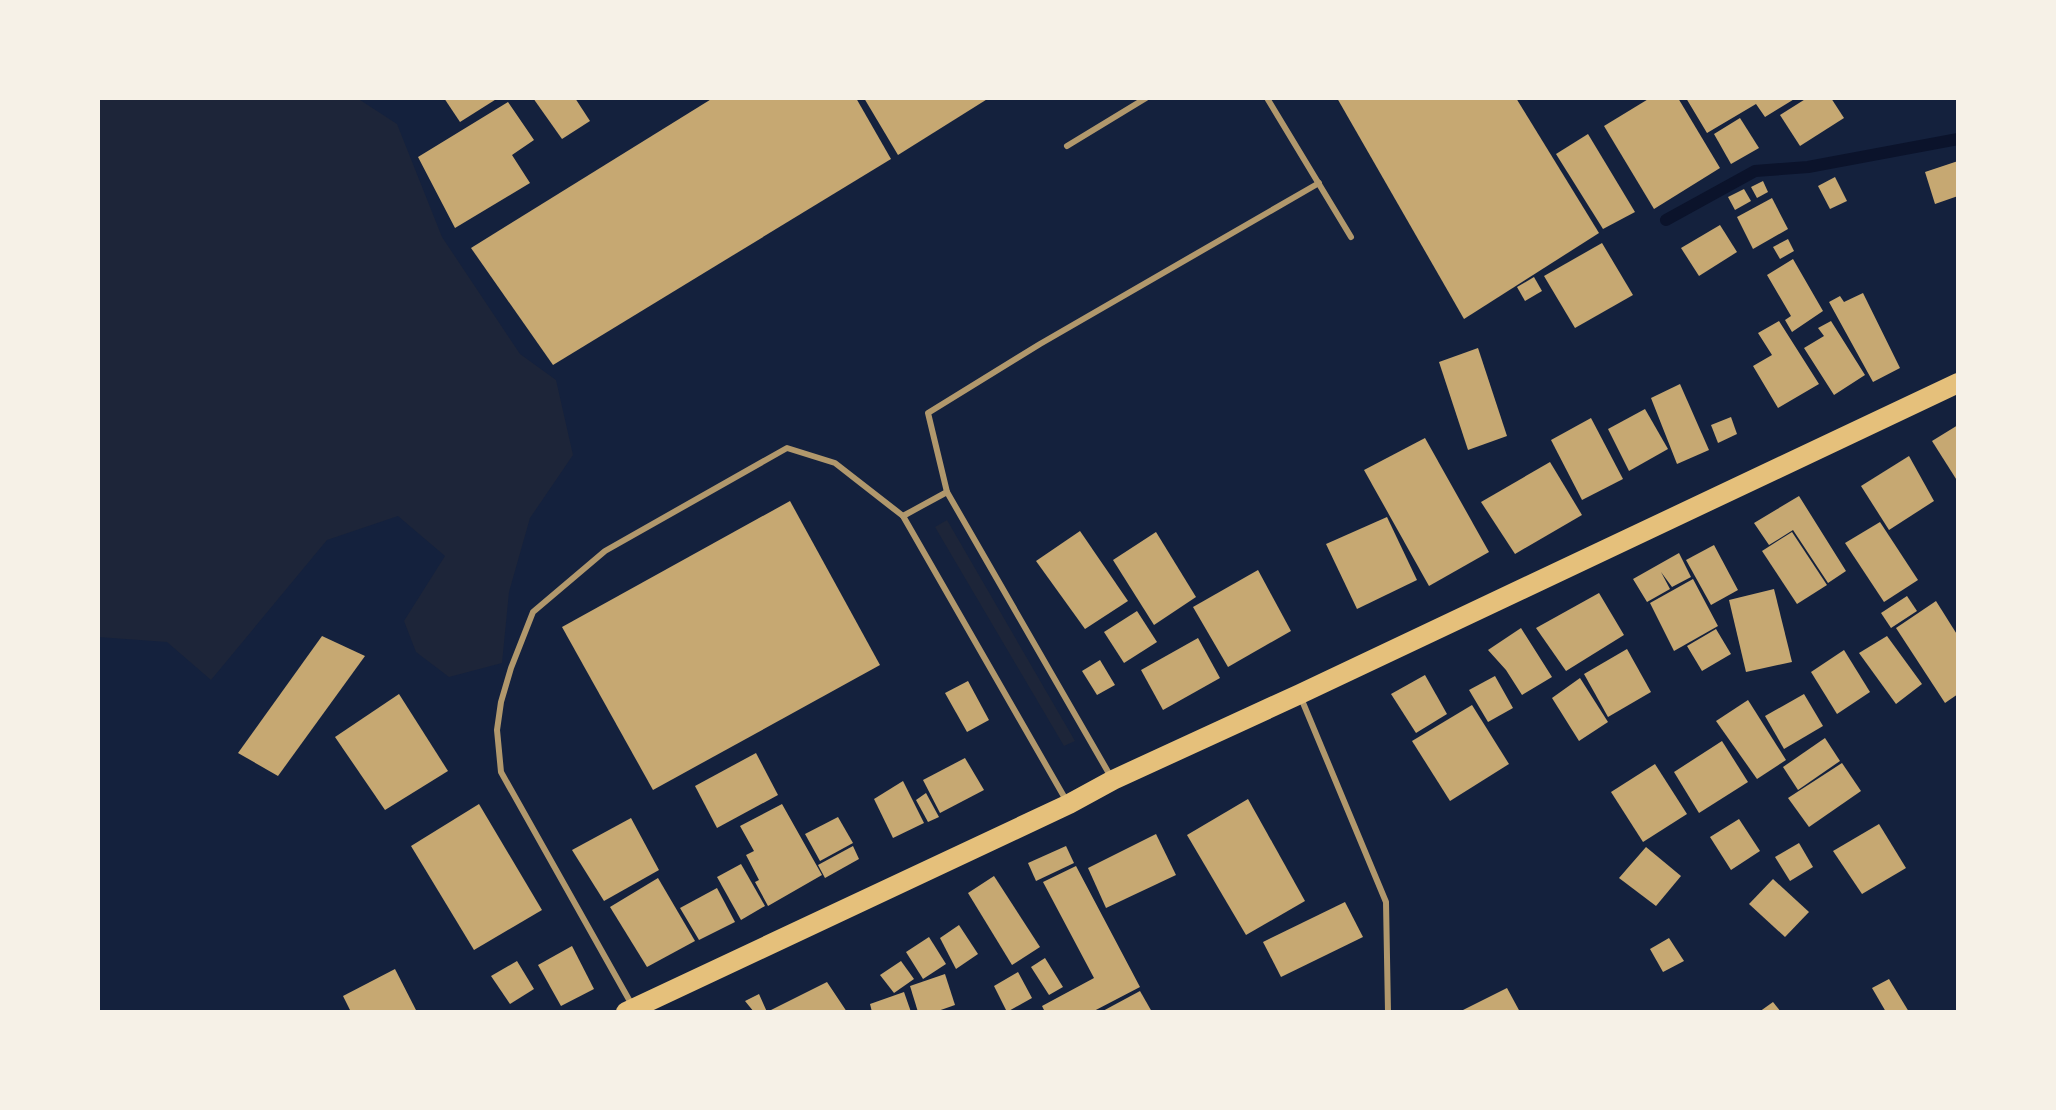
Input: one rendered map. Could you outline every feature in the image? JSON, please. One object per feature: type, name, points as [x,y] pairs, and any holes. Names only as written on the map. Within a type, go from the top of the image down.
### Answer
[{"type":"main road","points":[[630,1010],[1958,383]]},
{"type":"lane","points":[[1067,146],[1146,98]]},
{"type":"lane","points":[[1267,98],[1351,237]]},
{"type":"lane","points":[[1113,780],[947,492],[928,413],[1040,344],[1319,183]]},
{"type":"lane","points":[[630,1010],[501,772],[497,730],[501,702],[533,612],[605,551],[787,448],[835,463],[903,516],[1069,804]]},
{"type":"lane","points":[[903,516],[947,492]]},
{"type":"lane","points":[[1300,694],[1386,902],[1388,1012]]},
{"type":"shaded area","points":[[98,98],[357,98],[397,124],[442,237],[520,354],[556,380],[573,455],[530,518],[509,592],[502,663],[449,677],[416,652],[404,621],[445,556],[398,516],[327,540],[211,680],[167,642],[98,637]]},
{"type":"shaded area","points":[[947,520],[1075,741],[1064,746],[935,527]]},
{"type":"building","points":[[444,98],[498,98],[460,122]]},
{"type":"building","points":[[533,98],[575,98],[590,121],[562,139]]},
{"type":"building","points":[[713,98],[856,98],[891,159],[553,365],[471,248]]},
{"type":"building","points":[[864,98],[989,98],[898,155]]},
{"type":"building","points":[[1337,98],[1516,98],[1599,233],[1464,319]]},
{"type":"building","points":[[1650,98],[1678,98],[1720,168],[1654,209],[1604,126]]},
{"type":"building","points":[[1686,98],[1796,98],[1765,117],[1756,104],[1707,133]]},
{"type":"building","points":[[1807,98],[1831,98],[1844,118],[1800,146],[1780,115]]},
{"type":"building","points":[[508,102],[534,140],[512,155],[530,183],[455,228],[418,157]]},
{"type":"building","points":[[1740,118],[1759,148],[1731,164],[1714,134]]},
{"type":"building","points":[[1588,134],[1635,212],[1603,229],[1556,154]]},
{"type":"building","points":[[1958,161],[1958,196],[1935,204],[1925,172]]},
{"type":"building","points":[[1835,177],[1847,201],[1830,209],[1818,186]]},
{"type":"building","points":[[1763,181],[1768,192],[1757,198],[1751,187]]},
{"type":"building","points":[[1744,189],[1751,201],[1735,210],[1728,197]]},
{"type":"building","points":[[1772,198],[1788,229],[1753,249],[1737,217]]},
{"type":"building","points":[[1720,225],[1737,252],[1699,276],[1681,248]]},
{"type":"building","points":[[1788,239],[1794,251],[1780,259],[1773,247]]},
{"type":"building","points":[[1602,243],[1633,295],[1575,328],[1544,276]]},
{"type":"building","points":[[1793,259],[1823,311],[1792,332],[1785,320],[1791,316],[1767,275]]},
{"type":"building","points":[[1534,277],[1542,291],[1525,301],[1517,287]]},
{"type":"building","points":[[1863,293],[1900,368],[1873,382],[1829,302],[1840,296],[1844,302]]},
{"type":"building","points":[[1779,321],[1819,384],[1778,408],[1753,366],[1772,355],[1758,333]]},
{"type":"building","points":[[1831,321],[1865,375],[1834,395],[1804,348],[1824,336],[1818,328]]},
{"type":"building","points":[[1478,348],[1507,436],[1468,450],[1439,362]]},
{"type":"building","points":[[1680,384],[1709,450],[1677,464],[1651,398]]},
{"type":"building","points":[[1645,409],[1668,449],[1629,471],[1608,429]]},
{"type":"building","points":[[1731,417],[1737,434],[1718,443],[1711,425]]},
{"type":"building","points":[[1591,418],[1623,479],[1582,500],[1551,440]]},
{"type":"building","points":[[1958,425],[1958,482],[1932,441]]},
{"type":"building","points":[[1425,438],[1489,552],[1429,586],[1364,470]]},
{"type":"building","points":[[1909,456],[1934,501],[1889,530],[1861,486]]},
{"type":"building","points":[[1550,462],[1582,515],[1515,554],[1481,502]]},
{"type":"building","points":[[1799,496],[1846,571],[1828,583],[1793,530],[1769,545],[1754,523]]},
{"type":"building","points":[[790,501],[880,665],[653,790],[562,627]]},
{"type":"building","points":[[1387,517],[1417,580],[1357,609],[1326,544]]},
{"type":"building","points":[[1880,522],[1918,580],[1884,602],[1845,543]]},
{"type":"building","points":[[1080,531],[1128,601],[1085,629],[1036,561]]},
{"type":"building","points":[[1156,532],[1196,597],[1154,625],[1113,560]]},
{"type":"building","points":[[1792,532],[1827,585],[1797,604],[1762,551]]},
{"type":"building","points":[[1714,545],[1738,590],[1711,605],[1686,560]]},
{"type":"building","points":[[1679,553],[1691,577],[1672,587],[1661,572],[1670,589],[1647,602],[1633,579]]},
{"type":"building","points":[[1258,570],[1291,631],[1228,667],[1193,607]]},
{"type":"building","points":[[1693,579],[1718,626],[1674,651],[1650,603]]},
{"type":"building","points":[[1774,589],[1792,662],[1746,672],[1729,600]]},
{"type":"building","points":[[1599,593],[1624,635],[1566,671],[1536,628]]},
{"type":"building","points":[[1907,596],[1917,611],[1891,628],[1881,613]]},
{"type":"building","points":[[1936,601],[1958,636],[1958,694],[1945,703],[1896,628]]},
{"type":"building","points":[[1137,611],[1157,642],[1124,663],[1104,632]]},
{"type":"building","points":[[1521,628],[1552,677],[1522,695],[1488,650]]},
{"type":"building","points":[[1716,629],[1731,654],[1702,671],[1687,646]]},
{"type":"building","points":[[322,636],[365,656],[278,776],[238,753]]},
{"type":"building","points":[[1887,636],[1922,684],[1896,704],[1859,653]]},
{"type":"building","points":[[1198,638],[1220,678],[1163,710],[1141,670]]},
{"type":"building","points":[[1627,649],[1651,692],[1608,717],[1584,674]]},
{"type":"building","points":[[1844,650],[1870,692],[1837,714],[1811,672]]},
{"type":"building","points":[[1100,660],[1115,685],[1097,695],[1082,671]]},
{"type":"building","points":[[1425,675],[1447,714],[1416,733],[1391,694]]},
{"type":"building","points":[[1495,676],[1513,708],[1488,722],[1469,690]]},
{"type":"building","points":[[1580,678],[1608,722],[1579,741],[1552,698]]},
{"type":"building","points":[[968,681],[989,720],[967,732],[945,693]]},
{"type":"building","points":[[399,694],[448,771],[385,810],[335,737]]},
{"type":"building","points":[[1804,694],[1823,726],[1784,749],[1765,716]]},
{"type":"building","points":[[1748,700],[1786,760],[1757,779],[1716,721]]},
{"type":"building","points":[[1472,705],[1509,764],[1450,801],[1412,741]]},
{"type":"building","points":[[1825,738],[1840,761],[1798,790],[1783,767]]},
{"type":"building","points":[[1722,741],[1748,782],[1699,813],[1674,772]]},
{"type":"building","points":[[756,753],[778,795],[717,828],[695,786]]},
{"type":"building","points":[[965,758],[984,790],[940,813],[923,780]]},
{"type":"building","points":[[1842,763],[1861,791],[1809,827],[1788,798]]},
{"type":"building","points":[[1655,764],[1687,814],[1643,842],[1611,792]]},
{"type":"building","points":[[903,781],[924,823],[893,838],[874,799]]},
{"type":"building","points":[[926,793],[939,817],[928,822],[916,800]]},
{"type":"building","points":[[1248,799],[1305,901],[1246,935],[1187,835]]},
{"type":"building","points":[[479,804],[542,910],[474,950],[411,846]]},
{"type":"building","points":[[782,804],[822,875],[768,906],[755,882],[759,880],[746,855],[754,851],[740,826]]},
{"type":"building","points":[[838,817],[853,843],[820,861],[805,834]]},
{"type":"building","points":[[631,818],[659,870],[604,901],[572,850]]},
{"type":"building","points":[[1739,819],[1760,851],[1731,870],[1710,837]]},
{"type":"building","points":[[1879,824],[1906,868],[1862,894],[1833,851]]},
{"type":"building","points":[[1156,834],[1176,875],[1106,908],[1088,868]]},
{"type":"building","points":[[1799,843],[1813,867],[1790,881],[1775,857]]},
{"type":"building","points":[[853,846],[859,859],[825,878],[818,865]]},
{"type":"building","points":[[1066,846],[1074,863],[1036,881],[1028,863]]},
{"type":"building","points":[[1646,847],[1681,876],[1656,906],[1619,878]]},
{"type":"building","points":[[741,864],[765,906],[741,920],[717,877]]},
{"type":"building","points":[[1076,866],[1140,987],[1092,1012],[1045,1012],[1042,1006],[1094,978],[1043,882]]},
{"type":"building","points":[[994,876],[1040,947],[1012,965],[968,893]]},
{"type":"building","points":[[658,878],[695,941],[647,967],[610,907]]},
{"type":"building","points":[[1773,879],[1809,912],[1785,937],[1749,904]]},
{"type":"building","points":[[717,888],[735,922],[699,940],[680,908]]},
{"type":"building","points":[[1345,902],[1363,937],[1281,977],[1263,942]]},
{"type":"building","points":[[959,925],[978,954],[956,969],[940,938]]},
{"type":"building","points":[[929,937],[946,964],[923,979],[906,952]]},
{"type":"building","points":[[1669,938],[1684,961],[1663,972],[1650,949]]},
{"type":"building","points":[[572,946],[594,989],[561,1006],[538,965]]},
{"type":"building","points":[[1045,958],[1063,987],[1049,995],[1031,967]]},
{"type":"building","points":[[517,961],[534,989],[510,1004],[491,976]]},
{"type":"building","points":[[901,961],[914,979],[894,993],[880,975]]},
{"type":"building","points":[[395,969],[417,1012],[351,1012],[343,996]]},
{"type":"building","points":[[1018,972],[1032,998],[1007,1012],[994,986]]},
{"type":"building","points":[[945,974],[955,1005],[935,1012],[918,1012],[910,986]]},
{"type":"building","points":[[1889,979],[1909,1012],[1886,1012],[1872,988]]},
{"type":"building","points":[[827,982],[847,1012],[767,1012]]},
{"type":"building","points":[[1507,988],[1520,1012],[1459,1012]]},
{"type":"building","points":[[1140,991],[1152,1012],[1101,1012]]},
{"type":"building","points":[[904,992],[911,1012],[872,1012],[870,1004]]},
{"type":"building","points":[[759,994],[767,1012],[754,1012],[745,1001]]},
{"type":"building","points":[[1773,1002],[1781,1012],[1759,1012]]},
{"type":"waterway","points":[[1666,220],[1755,171],[1808,167],[1958,139]]}]
